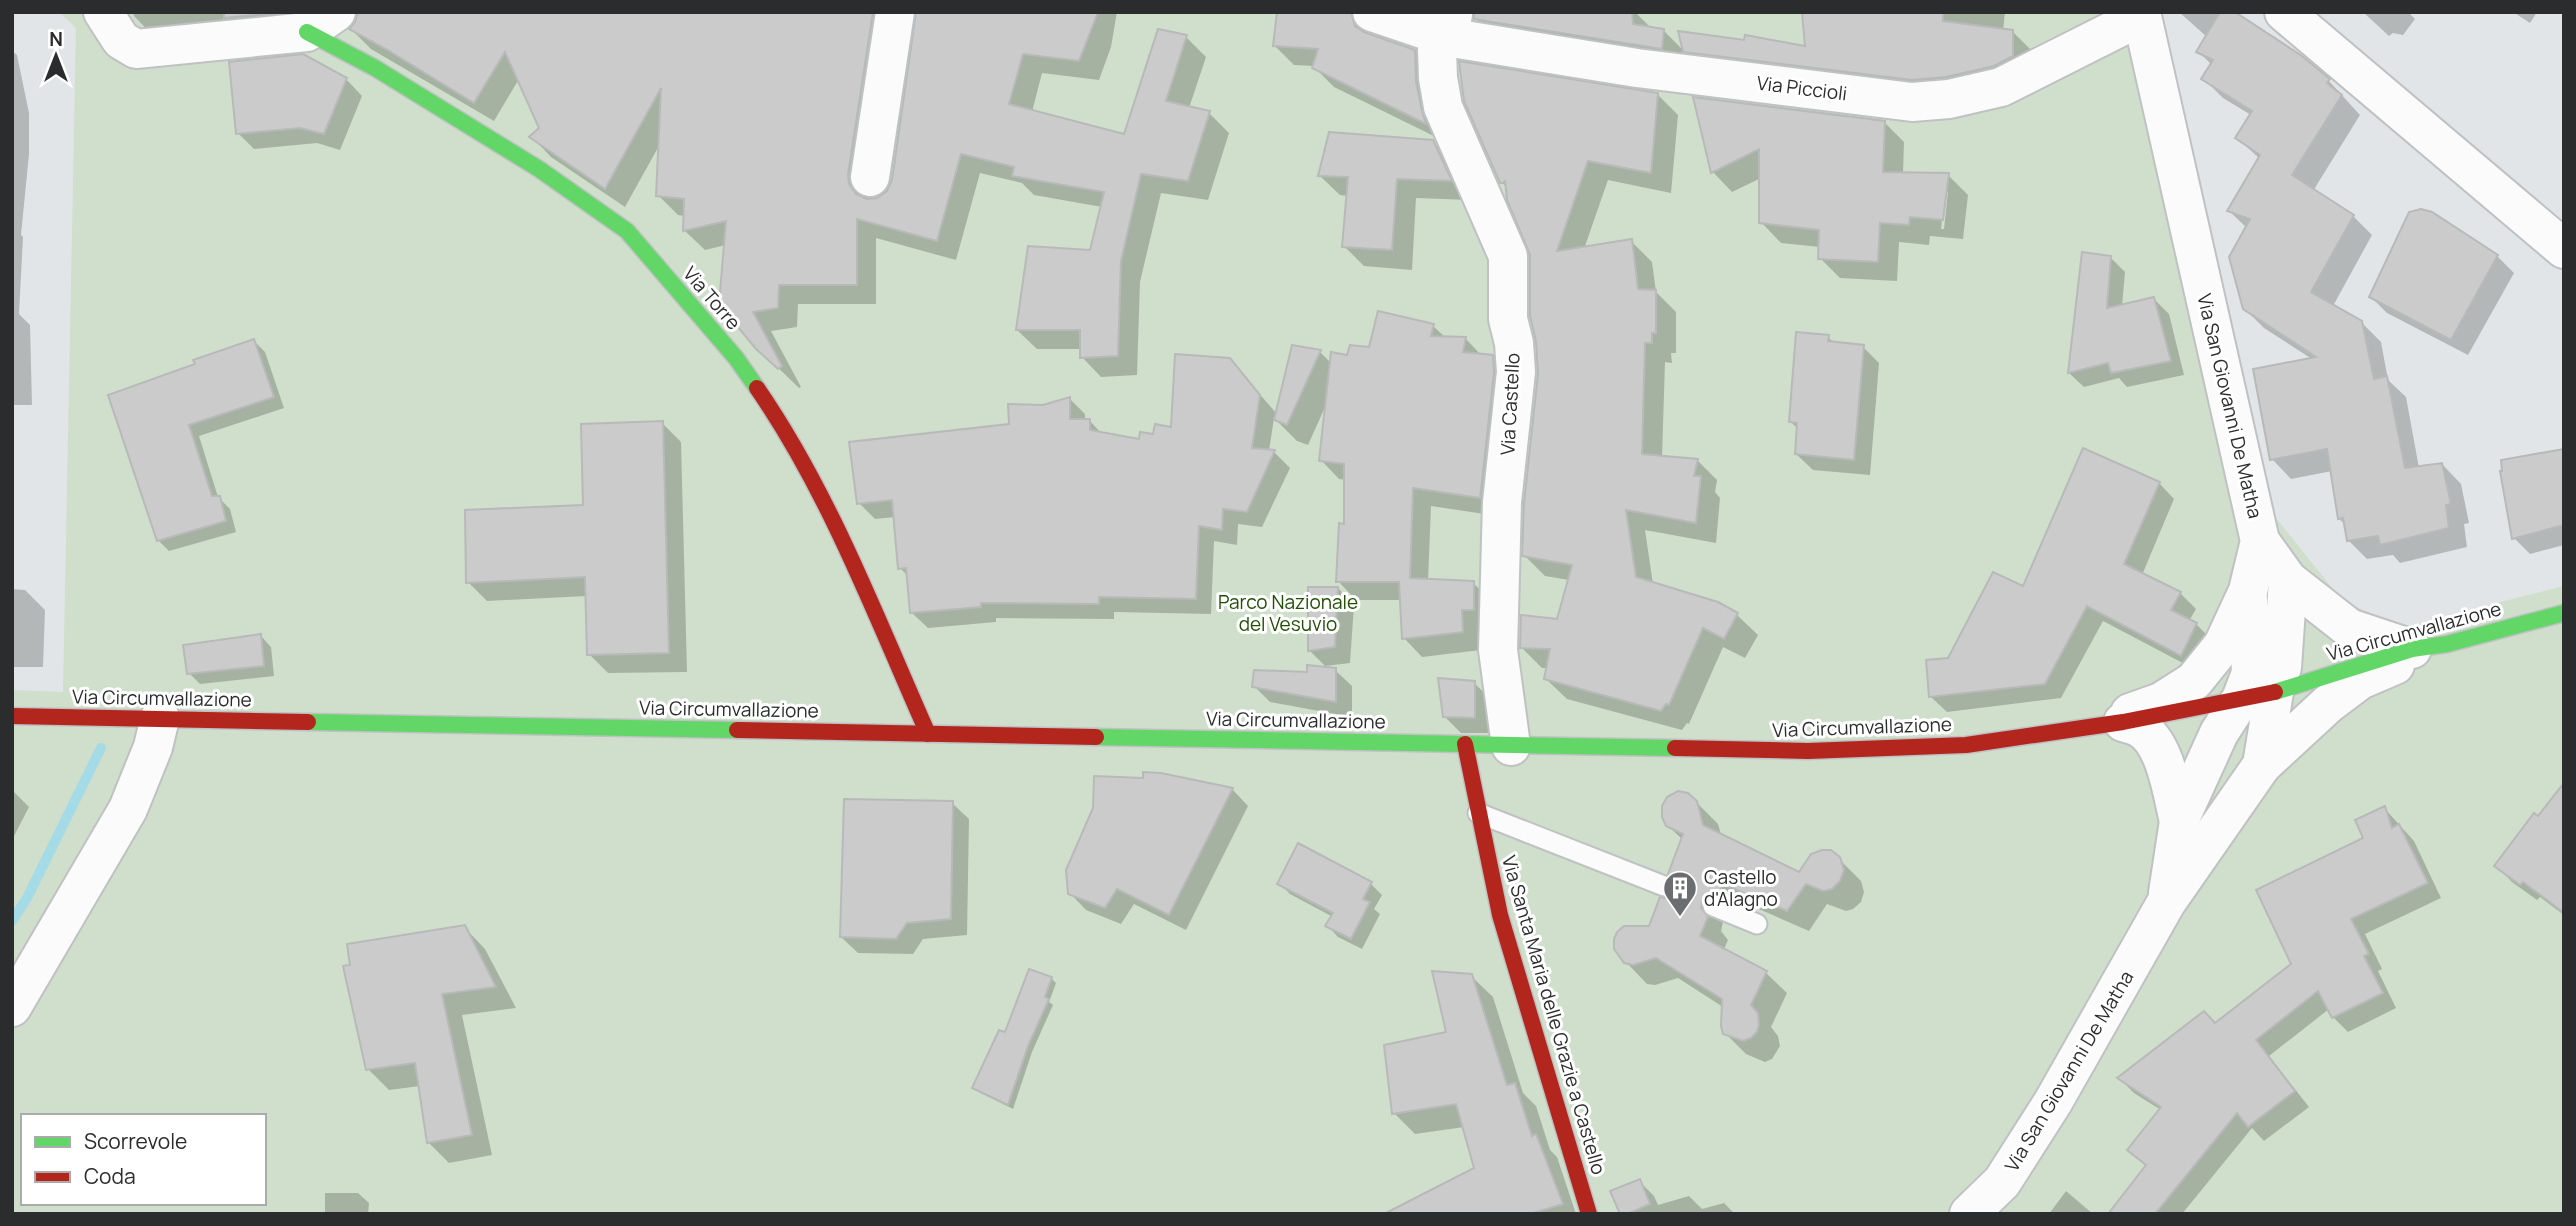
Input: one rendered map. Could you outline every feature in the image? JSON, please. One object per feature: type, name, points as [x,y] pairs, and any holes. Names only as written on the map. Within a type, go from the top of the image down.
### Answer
[{"type":"main road","name":"Via Torre","points":[[321,22],[375,68],[515,154],[626,231],[736,358],[784,427],[823,499],[928,734]]},
{"type":"main road","name":"Via Circumvallazione","points":[[12,716],[1511,746],[1884,750],[1966,745],[2110,723],[2258,695],[2429,646],[2564,613]]},
{"type":"main road","name":"Via Santa Maria delle Grazie a Castello","points":[[1465,744],[1500,915],[1589,1214]]},
{"type":"street","points":[[103,12],[121,40],[136,49],[321,22]]},
{"type":"street","points":[[870,177],[895,12]]},
{"type":"street","name":"Via Piccioli","points":[[1372,12],[1450,25],[1637,68],[1912,102],[1949,99],[2001,88],[2141,14]]},
{"type":"street","points":[[2284,12],[2564,249]]},
{"type":"street","name":"Via San Giovanni De Matha","points":[[2110,723],[2161,702],[2194,681],[2223,645],[2248,591],[2260,541],[2141,14]]},
{"type":"street","name":"Via Castello","points":[[1450,25],[1437,50],[1443,107],[1508,256],[1508,319],[1514,343],[1516,372],[1502,502],[1498,650],[1511,746]]},
{"type":"street","points":[[2260,541],[2288,580],[2349,628],[2429,646]]},
{"type":"street","points":[[2162,912],[2179,821],[2218,733],[2258,695],[2282,667],[2288,580]]},
{"type":"street","points":[[2248,591],[2251,673],[2258,695],[2262,765]]},
{"type":"street","points":[[2262,765],[2328,704],[2360,680],[2429,646]]},
{"type":"street","points":[[12,1007],[128,809],[160,718]]},
{"type":"street","points":[[2110,723],[2139,728],[2151,737],[2165,764],[2179,821]]},
{"type":"street","name":"Via San Giovanni De Matha","points":[[1969,1214],[2001,1182],[2053,1102],[2162,912],[2262,765]]},
{"type":"lane","points":[[1478,813],[1664,886]]},
{"type":"lane","points":[[1713,906],[1757,923]]},
{"type":"green space","name":"Parco Nazionale del Vesuvio","points":[[59,12],[2160,12],[2263,502],[2341,599],[2415,636],[2419,623],[2564,586],[2564,1214],[12,1214],[12,690],[63,692],[76,28]]},
{"type":"building","points":[[224,12],[285,12],[224,18]]},
{"type":"building","points":[[358,12],[873,12],[848,174],[849,184],[856,194],[867,199],[877,198],[887,191],[892,180],[916,12],[1098,12],[1079,61],[1023,54],[1009,104],[1124,134],[1158,29],[1187,35],[1166,101],[1210,111],[1188,181],[1141,174],[1121,261],[1118,356],[1080,358],[1080,330],[1016,330],[1028,246],[1090,250],[1104,192],[1012,176],[1014,167],[961,154],[937,241],[857,219],[857,285],[779,285],[778,308],[753,312],[782,366],[778,369],[756,349],[719,304],[726,221],[683,231],[684,199],[656,196],[661,88],[605,189],[529,137],[539,128],[505,52],[474,103],[349,29]]},
{"type":"building","points":[[1277,12],[1351,12],[1355,26],[1364,32],[1415,50],[1416,82],[1426,124],[1312,68],[1318,49],[1273,46]]},
{"type":"building","points":[[1474,12],[1632,12],[1633,24],[1664,29],[1662,49],[1474,19]]},
{"type":"building","points":[[1802,12],[1943,12],[1943,21],[2013,30],[2013,56],[1994,66],[1946,77],[1912,80],[1683,52],[1678,31],[1744,40],[1745,35],[1805,46]]},
{"type":"building","points":[[2220,12],[2235,12],[2302,56],[2330,79],[2327,83],[2342,95],[2292,175],[2354,215],[2311,292],[2362,321],[2374,379],[2387,376],[2405,468],[2442,463],[2451,504],[2446,505],[2449,528],[2380,545],[2378,536],[2347,541],[2343,518],[2338,519],[2327,449],[2270,460],[2253,369],[2316,357],[2243,309],[2229,257],[2250,219],[2227,211],[2260,155],[2235,138],[2252,111],[2201,79],[2213,60],[2196,52]]},
{"type":"building","points":[[303,54],[347,78],[324,134],[300,128],[236,134],[229,62]]},
{"type":"building","points":[[1459,61],[1658,93],[1651,173],[1588,161],[1557,251],[1632,239],[1638,289],[1656,290],[1656,333],[1652,333],[1652,343],[1645,343],[1642,454],[1698,459],[1694,476],[1701,476],[1696,523],[1626,510],[1636,577],[1718,602],[1738,613],[1724,639],[1703,628],[1669,705],[1666,704],[1661,711],[1544,679],[1550,649],[1520,648],[1521,615],[1557,619],[1572,565],[1522,556],[1524,503],[1538,374],[1536,341],[1530,316],[1530,255],[1507,200],[1505,180],[1500,183],[1464,101]]},
{"type":"building","points":[[1693,97],[1885,121],[1883,172],[1949,173],[1943,220],[1910,217],[1909,225],[1880,223],[1878,262],[1818,259],[1819,230],[1759,223],[1759,149],[1711,173]]},
{"type":"building","points":[[1329,132],[1433,140],[1452,181],[1397,179],[1392,250],[1342,247],[1348,177],[1318,176]]},
{"type":"building","points":[[2421,209],[2432,212],[2498,255],[2451,340],[2369,297],[2409,212]]},
{"type":"building","points":[[2082,252],[2111,256],[2107,308],[2154,297],[2171,361],[2111,373],[2108,363],[2068,373]]},
{"type":"building","points":[[1378,311],[1434,324],[1431,336],[1466,337],[1463,352],[1493,355],[1494,372],[1480,498],[1413,488],[1410,578],[1474,581],[1474,610],[1462,610],[1463,632],[1402,639],[1399,582],[1336,582],[1339,523],[1344,524],[1344,464],[1319,461],[1331,352],[1347,355],[1350,345],[1369,347]]},
{"type":"building","points":[[1796,332],[1829,335],[1828,341],[1864,345],[1854,460],[1795,454],[1797,423],[1789,422]]},
{"type":"building","points":[[254,339],[274,397],[189,425],[212,496],[220,496],[226,521],[157,541],[108,395],[195,364],[193,360]]},
{"type":"building","points":[[1292,345],[1321,350],[1287,425],[1274,420]]},
{"type":"building","points":[[1175,354],[1230,358],[1260,395],[1252,448],[1275,450],[1247,512],[1223,509],[1222,530],[1199,526],[1196,599],[1099,597],[1099,604],[981,603],[981,607],[910,613],[906,568],[898,569],[892,500],[857,504],[849,442],[1009,424],[1008,404],[1043,405],[1070,397],[1070,419],[1090,419],[1090,430],[1139,439],[1140,432],[1153,434],[1155,424],[1171,427]]},
{"type":"building","points":[[663,421],[669,653],[587,655],[585,577],[466,583],[465,510],[583,505],[581,424]]},
{"type":"building","points":[[2083,448],[2160,482],[2124,564],[2181,592],[2171,610],[2197,623],[2181,656],[2087,606],[2045,684],[1929,697],[1926,660],[1948,658],[1993,572],[2023,586]]},
{"type":"building","points":[[2564,449],[2564,525],[2512,539],[2500,471],[2501,460]]},
{"type":"building","points":[[1308,587],[1338,587],[1335,647],[1308,651]]},
{"type":"building","points":[[261,634],[264,666],[187,674],[183,645]]},
{"type":"building","points":[[1307,665],[1336,668],[1336,702],[1252,687],[1254,670],[1307,672]]},
{"type":"building","points":[[1438,678],[1475,681],[1475,718],[1443,717]]},
{"type":"building","points":[[1143,772],[1161,773],[1233,788],[1169,915],[1117,889],[1105,908],[1068,894],[1066,870],[1093,808],[1094,776],[1143,778]]},
{"type":"building","points":[[2564,783],[2564,913],[2523,882],[2520,885],[2494,866],[2534,813],[2538,816]]},
{"type":"building","name":"Castello d'Alagno","points":[[1678,791],[1688,793],[1697,801],[1703,825],[1799,872],[1811,854],[1822,850],[1831,850],[1840,857],[1844,870],[1840,881],[1832,889],[1823,891],[1806,884],[1787,911],[1723,884],[1718,895],[1711,894],[1702,901],[1701,908],[1708,917],[1700,936],[1767,971],[1751,1005],[1758,1013],[1757,1032],[1743,1041],[1723,1034],[1722,999],[1656,958],[1633,965],[1624,963],[1614,949],[1617,932],[1624,926],[1649,926],[1660,897],[1666,898],[1675,891],[1676,884],[1668,874],[1683,834],[1666,826],[1662,817],[1662,806],[1667,797]]},
{"type":"building","points":[[844,799],[953,801],[951,919],[907,923],[896,939],[840,937]]},
{"type":"building","points":[[2385,806],[2392,828],[2399,824],[2428,883],[2351,919],[2369,954],[2364,956],[2383,993],[2332,1018],[2318,991],[2256,1040],[2295,1091],[2248,1127],[2237,1113],[2155,1214],[2108,1214],[2146,1165],[2127,1150],[2161,1107],[2117,1078],[2204,1011],[2215,1023],[2291,964],[2256,890],[2363,838],[2355,820]]},
{"type":"building","points":[[1298,843],[1372,882],[1363,899],[1370,902],[1351,939],[1325,926],[1333,913],[1277,884]]},
{"type":"building","points":[[465,925],[496,987],[442,994],[472,1135],[427,1143],[415,1063],[366,1070],[343,966],[350,965],[347,944]]},
{"type":"building","points":[[1029,969],[1052,977],[1045,997],[1049,999],[1028,1046],[1008,1105],[972,1088],[999,1030],[1005,1032]]},
{"type":"building","points":[[1432,971],[1472,974],[1507,1085],[1515,1083],[1532,1136],[1536,1134],[1563,1204],[1530,1214],[1384,1214],[1474,1168],[1456,1104],[1392,1114],[1384,1045],[1446,1032]]},
{"type":"building","points":[[1640,1179],[1650,1204],[1627,1214],[1620,1214],[1610,1191]]},
{"type":"waterway","points":[[12,921],[27,898],[101,748]]},
{"type":"traffic: fast","points":[[307,32],[375,68],[539,169],[627,231],[736,358],[757,388]]},
{"type":"traffic: fast","points":[[2275,692],[2412,649],[2447,644],[2564,613]]},
{"type":"traffic: fast","points":[[308,722],[737,730]]},
{"type":"traffic: fast","points":[[1096,737],[1675,748]]},
{"type":"traffic: jam","points":[[757,388],[807,470],[829,513],[928,734]]},
{"type":"traffic: jam","points":[[1675,748],[1808,751],[1966,745],[2123,722],[2275,692]]},
{"type":"traffic: jam","points":[[12,716],[308,722]]},
{"type":"traffic: jam","points":[[737,730],[1096,737]]},
{"type":"traffic: jam","points":[[1465,744],[1500,915],[1589,1214]]},
{"type":"place","name":"Castello d'Alagno","points":[[1680,918]]}]
